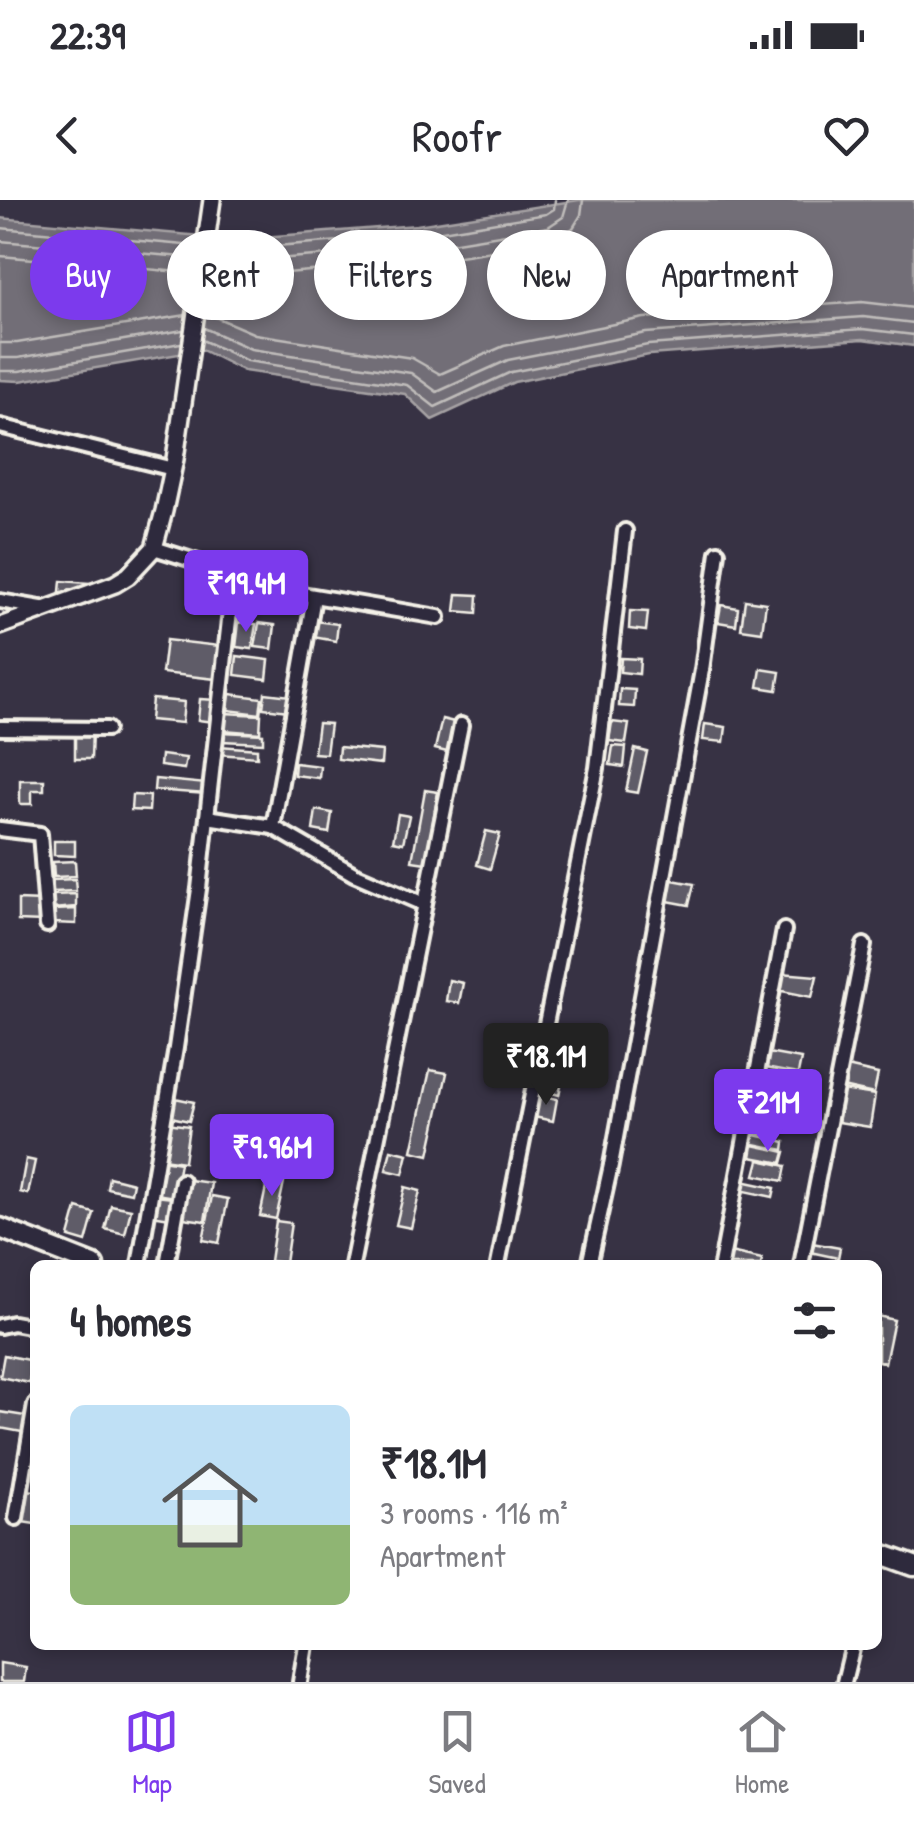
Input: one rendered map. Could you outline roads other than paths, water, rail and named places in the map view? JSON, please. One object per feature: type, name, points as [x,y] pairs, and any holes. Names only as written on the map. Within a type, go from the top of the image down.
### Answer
[{"type":"main road","points":[[0,1228],[68,1260]]},
{"type":"main road","points":[[882,1554],[914,1566]]},
{"type":"street","points":[[0,626],[115,584],[154,548],[174,464],[211,206]]},
{"type":"street","points":[[0,426],[174,464]]},
{"type":"street","points":[[499,1260],[597,768],[625,530]]},
{"type":"street","points":[[154,548],[314,597],[438,617]]},
{"type":"street","points":[[590,1260],[702,670],[718,552]]},
{"type":"street","points":[[140,1260],[176,1048],[234,575]]},
{"type":"street","points":[[274,827],[314,597]]},
{"type":"street","points":[[0,601],[47,609]]},
{"type":"street","points":[[353,1260],[460,725]]},
{"type":"street","points":[[0,728],[108,729]]},
{"type":"street","points":[[207,817],[274,827],[354,874],[424,904]]},
{"type":"street","points":[[0,829],[40,834],[46,925]]},
{"type":"street","points":[[722,1260],[784,930]]},
{"type":"street","points":[[802,1260],[864,945]]},
{"type":"street","points":[[167,1260],[182,1181]]},
{"type":"street","points":[[0,1326],[13,1323],[30,1326]]},
{"type":"street","points":[[16,1518],[30,1435]]},
{"type":"street","points":[[300,1682],[305,1650]]},
{"type":"street","points":[[844,1682],[852,1650]]},
{"type":"water","points":[[579,200],[914,200],[914,346],[863,339],[649,355],[514,382],[432,420],[405,394],[244,371],[202,350],[20,381],[0,380],[0,218],[134,230],[30,230],[30,320],[147,320],[147,231],[167,233],[167,320],[294,320],[294,234],[314,233],[314,320],[467,320],[467,230],[352,230],[417,225]]}]
